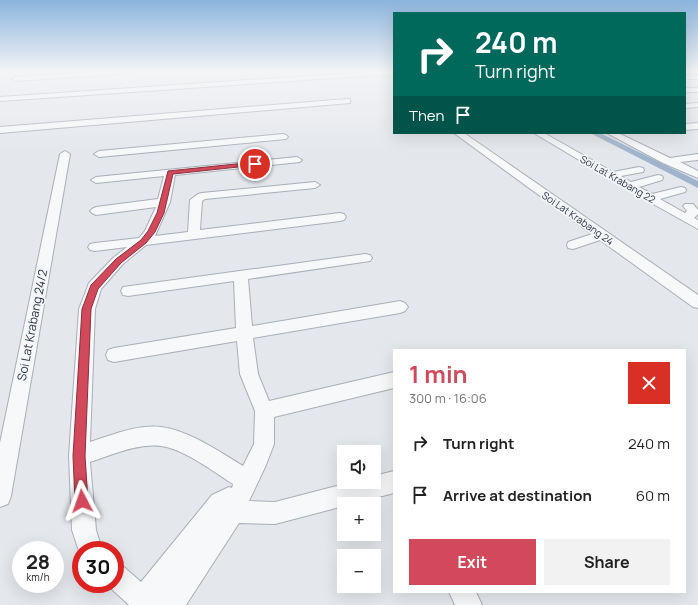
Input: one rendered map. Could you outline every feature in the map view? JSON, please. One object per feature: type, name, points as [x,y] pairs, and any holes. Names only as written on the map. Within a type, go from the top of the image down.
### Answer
[{"type":"street","points":[[0,130],[347,101]]},
{"type":"street","points":[[686,106],[698,106]]},
{"type":"street","points":[[686,127],[698,126]]},
{"type":"street","name":"Soi Lat Krabang 24","points":[[459,134],[698,303]]},
{"type":"street","name":"Soi Lat Krabang 22","points":[[540,134],[698,225]]},
{"type":"street","points":[[613,134],[698,175]]},
{"type":"street","points":[[99,154],[283,138]]},
{"type":"street","points":[[200,170],[202,144]]},
{"type":"street","name":"Soi Lat Krabang 24/2","points":[[0,496],[65,154]]},
{"type":"street","points":[[667,161],[698,157]]},
{"type":"street","points":[[96,180],[297,160]]},
{"type":"street","points":[[611,175],[639,170]]},
{"type":"street","points":[[87,541],[84,530],[79,456],[87,309],[94,287],[118,261],[143,241],[156,224],[164,202],[170,173]]},
{"type":"street","points":[[630,186],[658,178]]},
{"type":"street","points":[[194,235],[196,200],[202,196],[315,185]]},
{"type":"street","points":[[650,198],[681,190]]},
{"type":"street","points":[[96,211],[164,202]]},
{"type":"street","points":[[685,218],[693,213],[689,206]]},
{"type":"street","points":[[95,247],[340,218]]},
{"type":"street","points":[[573,245],[602,235]]},
{"type":"street","points":[[128,291],[365,258]]},
{"type":"street","points":[[124,584],[146,602],[190,539],[226,507],[245,485],[259,458],[264,444],[266,430],[264,411],[249,374],[244,333],[241,275]]},
{"type":"street","points":[[114,355],[400,307]]},
{"type":"street","points":[[264,411],[393,380]]},
{"type":"street","points":[[79,456],[140,438],[160,436],[175,440],[189,447],[245,485]]},
{"type":"street","points":[[226,507],[275,513],[393,482]]},
{"type":"street","points":[[171,605],[226,507]]},
{"type":"street","points":[[462,593],[468,605]]},
{"type":"waterway","points":[[596,134],[698,185]]},
{"type":"route","points":[[82,501],[79,456],[87,309],[94,287],[118,261],[143,241],[151,232],[156,224],[164,202],[170,173],[255,164]]}]
